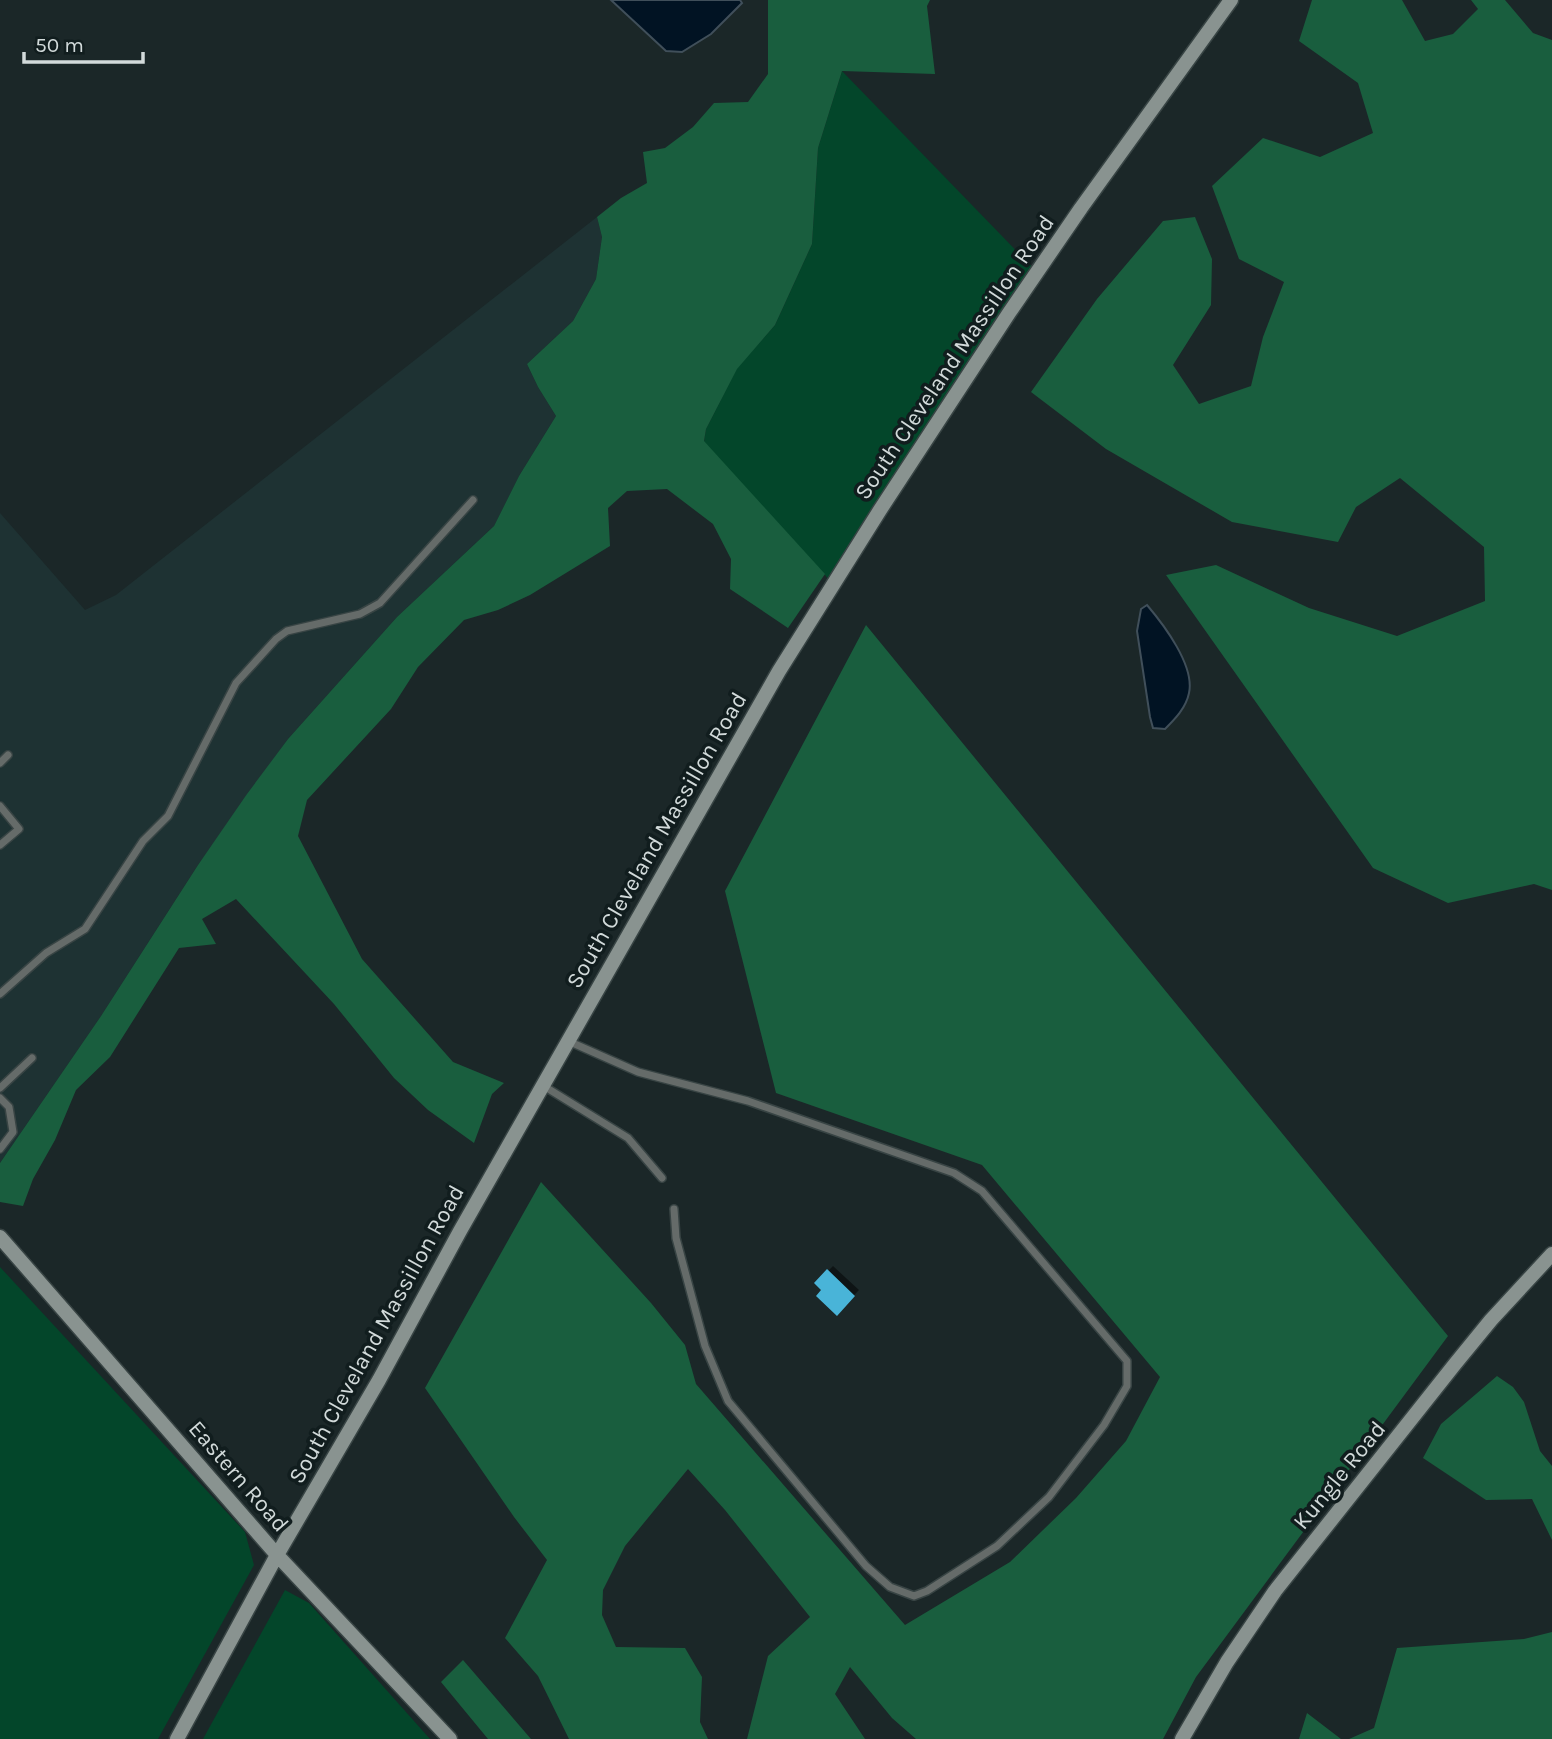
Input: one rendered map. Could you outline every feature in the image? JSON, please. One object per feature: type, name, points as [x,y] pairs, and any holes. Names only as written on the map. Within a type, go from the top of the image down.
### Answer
[{"type":"main road","name":"South Cleveland Massillon Road","points":[[177,1739],[277,1555],[379,1380],[542,1085],[779,671],[880,510],[1066,229],[1231,0]]},
{"type":"main road","name":"Eastern Road","points":[[0,1237],[277,1555],[450,1739]]},
{"type":"main road","name":"Kungle Road","points":[[1182,1739],[1227,1662],[1275,1591],[1454,1364],[1552,1254]]},
{"type":"lane","points":[[0,994],[46,953],[85,929],[143,841],[168,816],[236,683],[276,639],[287,631],[360,614],[380,603],[473,500]]},
{"type":"lane","points":[[0,763],[8,755]]},
{"type":"lane","points":[[0,806],[19,829],[0,845]]},
{"type":"lane","points":[[567,1041],[638,1072],[748,1101],[954,1173],[982,1191],[1127,1361],[1127,1385],[1104,1425],[1049,1497],[997,1546],[927,1591],[914,1596],[890,1587],[866,1566],[728,1401],[705,1346],[676,1238],[674,1209]]},
{"type":"lane","points":[[0,1088],[32,1058]]},
{"type":"lane","points":[[542,1085],[628,1139],[662,1178]]},
{"type":"lane","points":[[0,1098],[9,1107],[13,1132],[0,1149]]},
{"type":"shaded area","points":[[611,0],[740,0],[742,3],[711,34],[682,52],[666,51]]},
{"type":"shaded area","points":[[597,217],[602,237],[596,279],[573,321],[527,364],[556,416],[519,476],[494,526],[397,617],[288,739],[198,865],[101,1016],[0,1163],[0,513],[85,610],[116,595]]},
{"type":"shaded area","points":[[1147,605],[1177,646],[1190,682],[1185,704],[1165,729],[1153,728],[1137,631],[1141,609]]},
{"type":"green space","points":[[768,0],[930,0],[927,6],[935,74],[842,71],[818,148],[812,244],[775,325],[737,369],[706,429],[704,441],[825,574],[788,628],[730,589],[731,559],[713,524],[667,489],[627,491],[608,508],[610,546],[530,595],[498,610],[464,620],[418,667],[391,709],[307,800],[298,836],[362,959],[453,1062],[504,1083],[492,1094],[474,1143],[428,1110],[394,1078],[334,1004],[236,899],[202,919],[216,944],[179,948],[110,1057],[76,1090],[55,1140],[33,1179],[23,1206],[0,1202],[0,1163],[101,1016],[247,794],[288,739],[397,617],[494,526],[519,476],[556,416],[527,364],[573,321],[596,279],[602,237],[597,217],[621,198],[647,183],[643,152],[665,148],[693,127],[714,103],[748,102],[768,74]]},
{"type":"green space","points":[[1312,0],[1402,0],[1425,41],[1453,34],[1478,9],[1471,0],[1505,0],[1533,33],[1552,40],[1552,890],[1534,884],[1448,903],[1373,868],[1166,575],[1216,565],[1309,608],[1397,636],[1485,601],[1484,547],[1400,478],[1356,507],[1338,542],[1232,522],[1106,449],[1031,392],[1097,299],[1163,221],[1195,217],[1212,259],[1211,305],[1173,365],[1199,404],[1251,386],[1263,337],[1284,282],[1239,259],[1212,186],[1263,138],[1320,157],[1373,133],[1358,83],[1299,41]]},
{"type":"green space","points":[[842,71],[1037,272],[834,585],[704,442],[706,429],[737,368],[775,325],[812,244],[818,148]]},
{"type":"green space","points":[[866,625],[1448,1336],[1196,1677],[1163,1739],[916,1739],[892,1718],[850,1667],[835,1694],[865,1739],[747,1739],[768,1656],[810,1617],[725,1510],[688,1469],[625,1546],[603,1590],[602,1615],[616,1647],[685,1648],[702,1677],[700,1722],[708,1739],[569,1739],[538,1676],[505,1638],[547,1560],[425,1388],[541,1182],[651,1303],[685,1345],[696,1384],[905,1625],[1010,1562],[1076,1498],[1126,1441],[1160,1377],[982,1165],[776,1093],[725,891]]},
{"type":"green space","points":[[0,1267],[245,1532],[254,1565],[158,1739],[0,1739]]},
{"type":"green space","points":[[1497,1376],[1513,1387],[1524,1402],[1540,1451],[1552,1466],[1552,1540],[1532,1499],[1486,1500],[1423,1458],[1441,1424]]},
{"type":"green space","points":[[285,1590],[309,1603],[430,1739],[203,1739]]},
{"type":"green space","points":[[1552,1632],[1552,1739],[1349,1739],[1374,1728],[1397,1648],[1524,1639]]},
{"type":"green space","points":[[463,1660],[531,1739],[488,1739],[441,1682]]},
{"type":"green space","points":[[1307,1713],[1341,1739],[1299,1739]]},
{"type":"building","points":[[827,1269],[855,1296],[837,1316],[816,1296],[821,1290],[814,1283]]}]
